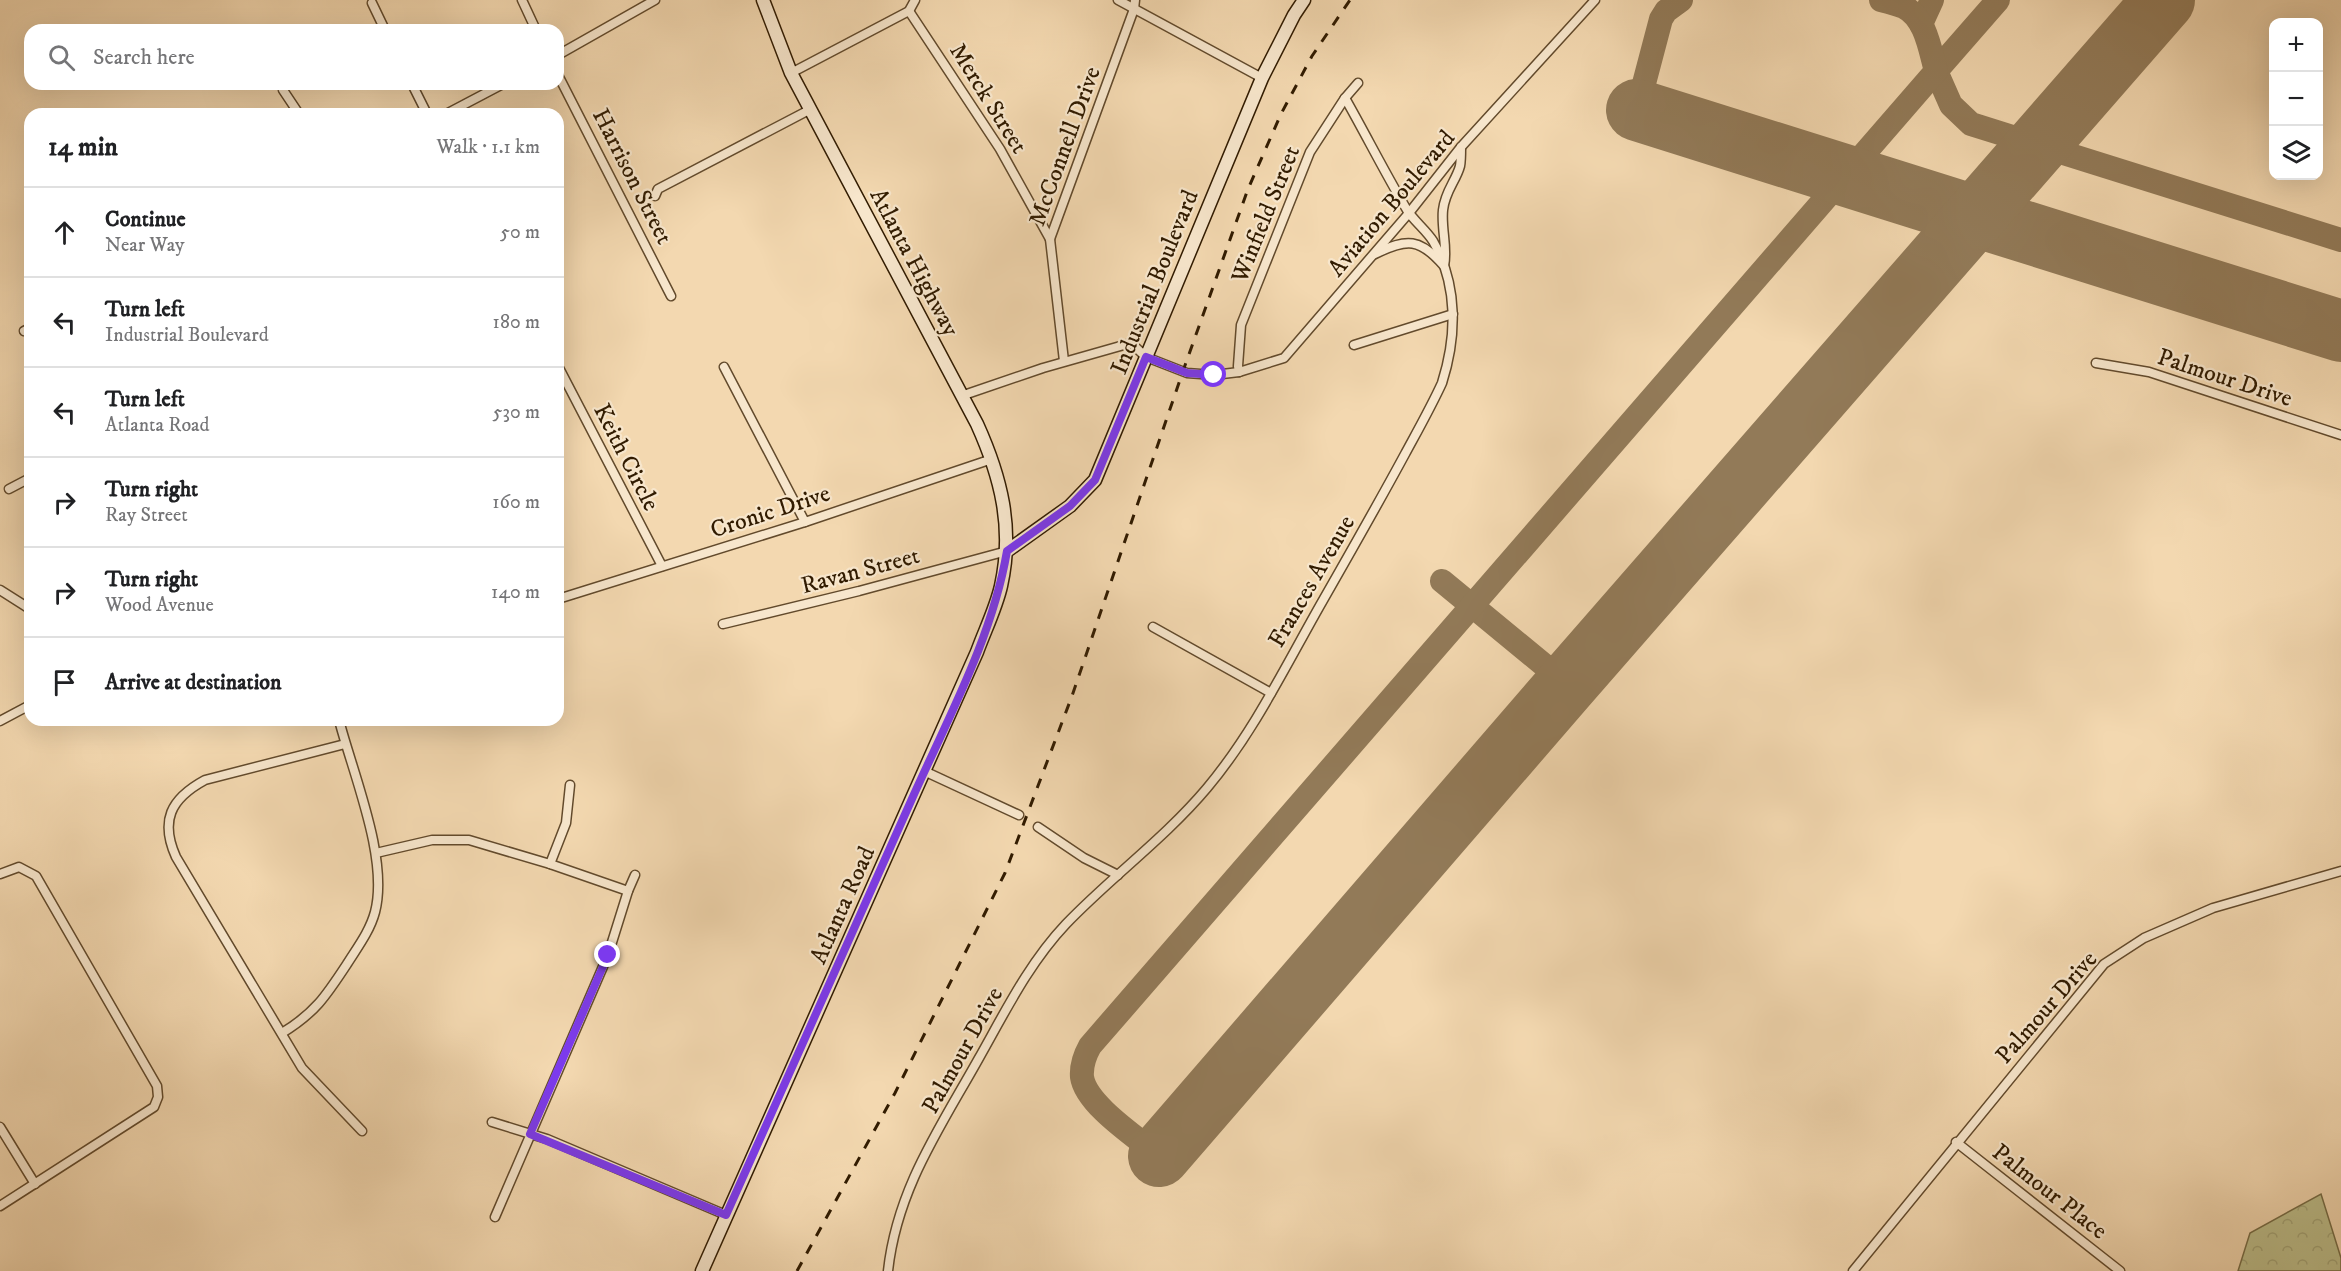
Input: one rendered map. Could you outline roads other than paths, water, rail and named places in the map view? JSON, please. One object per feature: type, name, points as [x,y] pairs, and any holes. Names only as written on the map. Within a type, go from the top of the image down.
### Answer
[{"type":"main road","name":"Atlanta Highway","points":[[763,0],[791,73],[993,459],[1000,487],[1007,551]]},
{"type":"main road","name":"Industrial Boulevard","points":[[1007,551],[1070,506],[1095,480],[1262,78],[1304,0]]},
{"type":"main road","name":"Atlanta Road","points":[[702,1271],[977,652],[1000,588],[1007,551]]},
{"type":"street","points":[[522,0],[533,24]]},
{"type":"street","points":[[564,52],[656,0]]},
{"type":"street","points":[[791,73],[909,11],[915,0]]},
{"type":"street","points":[[1118,0],[1135,5],[1262,78]]},
{"type":"street","name":"Aviation Boulevard","points":[[1146,357],[1187,373],[1214,375],[1239,372],[1284,358],[1409,213],[1461,147],[1595,0]]},
{"type":"street","points":[[372,3],[382,24]]},
{"type":"street","name":"McConnell Drive","points":[[1064,362],[1050,239],[1135,5]]},
{"type":"street","name":"Merck Street","points":[[909,11],[995,140],[1050,239]]},
{"type":"street","name":"Winfield Street","points":[[1239,372],[1241,325],[1310,152],[1358,82]]},
{"type":"street","name":"Harrison Street","points":[[564,87],[671,296]]},
{"type":"street","points":[[283,90],[295,108]]},
{"type":"street","points":[[415,90],[423,108]]},
{"type":"street","points":[[457,108],[492,90]]},
{"type":"street","name":"Frances Avenue","points":[[1118,875],[1165,834],[1208,787],[1238,746],[1271,693],[1438,393],[1448,366],[1453,333],[1453,314],[1444,266],[1432,240],[1409,213],[1345,98]]},
{"type":"street","points":[[656,196],[658,189],[811,109]]},
{"type":"street","name":"Frances Avenue","points":[[1444,266],[1446,256],[1442,226],[1443,207],[1449,186],[1460,167],[1461,147]]},
{"type":"street","points":[[1372,256],[1401,243],[1415,243],[1425,247],[1444,266]]},
{"type":"street","points":[[1354,345],[1453,314]]},
{"type":"street","points":[[961,396],[1064,362],[1131,343],[1146,357]]},
{"type":"street","name":"Palmour Drive","points":[[2096,363],[2150,372],[2341,435]]},
{"type":"street","points":[[724,367],[805,522]]},
{"type":"street","name":"Keith Circle","points":[[564,383],[662,566]]},
{"type":"street","name":"Cronic Drive","points":[[564,597],[805,522],[993,459]]},
{"type":"street","points":[[9,489],[24,481]]},
{"type":"street","name":"Ravan Street","points":[[723,624],[859,591],[1007,551]]},
{"type":"street","points":[[0,590],[24,605]]},
{"type":"street","points":[[1153,627],[1271,693]]},
{"type":"street","points":[[0,721],[24,708]]},
{"type":"street","points":[[282,1033],[312,1013],[326,996],[366,934],[375,913],[378,895],[376,853],[340,726]]},
{"type":"street","points":[[345,744],[204,780],[188,789],[176,803],[169,820],[168,839],[176,857],[302,1068],[362,1131]]},
{"type":"street","points":[[924,771],[1019,815]]},
{"type":"street","points":[[550,864],[566,823],[570,785]]},
{"type":"street","points":[[1038,827],[1084,858],[1118,875]]},
{"type":"street","points":[[376,853],[432,840],[469,840],[550,864],[628,891]]},
{"type":"street","points":[[0,874],[19,867],[36,876],[157,1086],[158,1096],[154,1107],[0,1206]]},
{"type":"street","name":"Palmour Drive","points":[[1853,1271],[1956,1142],[2104,964],[2144,938],[2213,908],[2341,871]]},
{"type":"street","points":[[495,1216],[608,955],[635,875]]},
{"type":"street","name":"Palmour Drive","points":[[888,1271],[890,1247],[898,1214],[911,1181],[1015,994],[1039,957],[1065,926],[1118,875]]},
{"type":"street","points":[[492,1122],[530,1134],[726,1215]]},
{"type":"street","points":[[0,1127],[35,1184]]},
{"type":"street","name":"Palmour Place","points":[[1956,1142],[2120,1271]]},
{"type":"railway","points":[[797,1271],[895,1093],[1005,873],[1072,696],[1248,189],[1281,114],[1312,56],[1350,0]]}]
